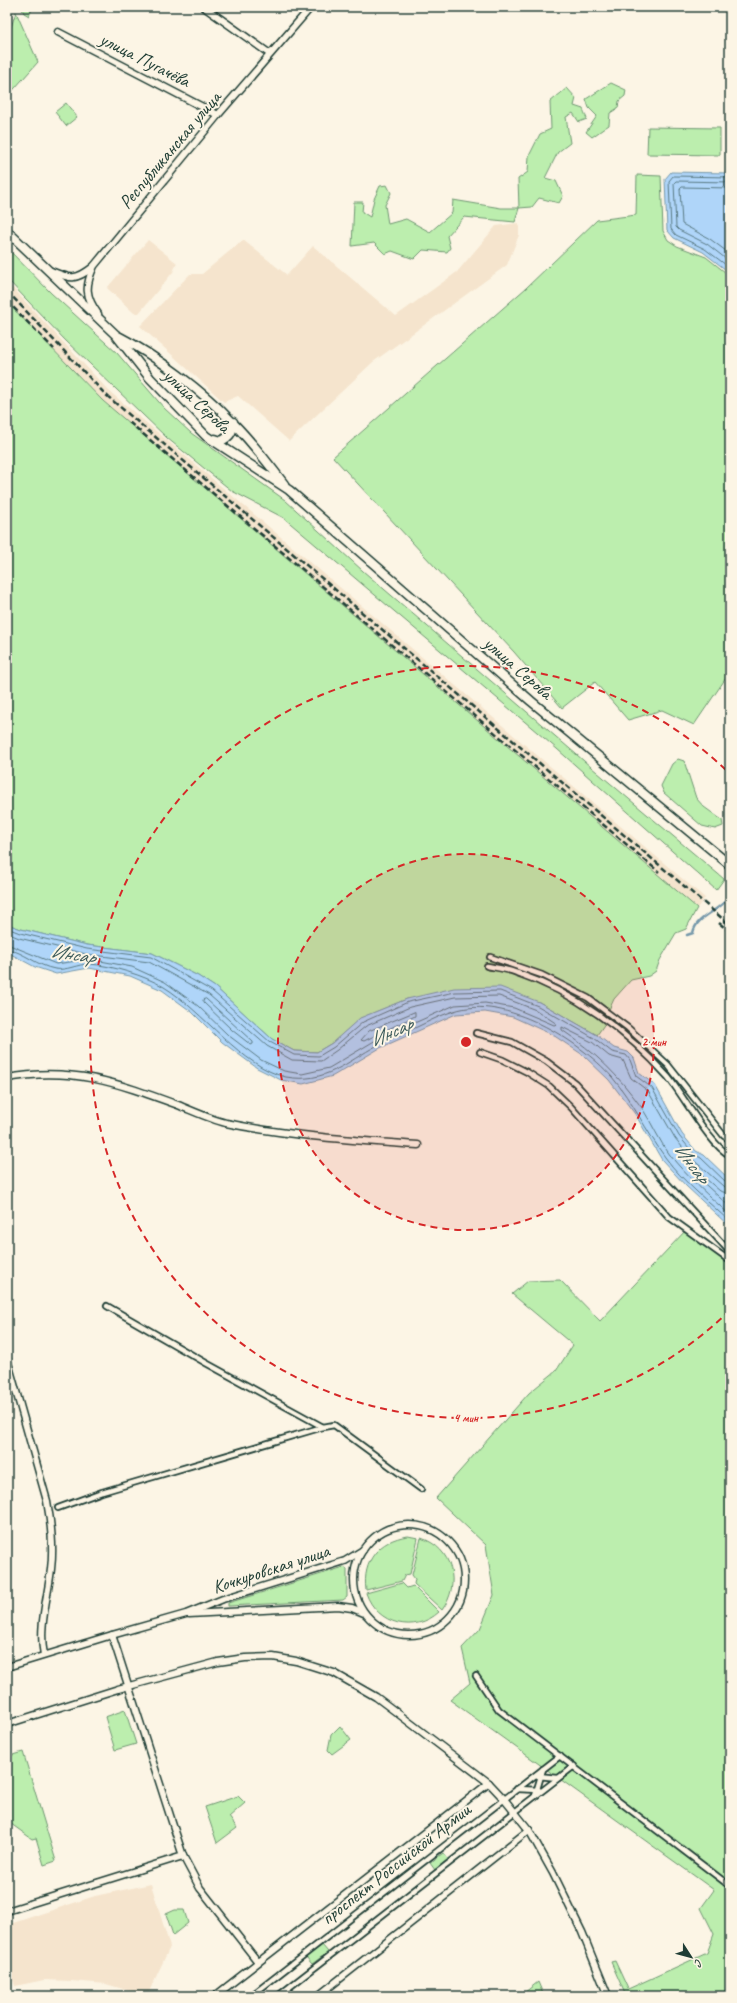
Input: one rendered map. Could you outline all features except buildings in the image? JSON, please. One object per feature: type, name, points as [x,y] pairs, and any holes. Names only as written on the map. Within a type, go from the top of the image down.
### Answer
[{"type":"street","points":[[204,7],[270,54]]},
{"type":"street","name":"Республиканская улица","points":[[104,324],[91,304],[87,290],[88,280],[94,266],[218,115],[311,7]]},
{"type":"street","name":"улица Пугачёва","points":[[58,32],[218,115]]},
{"type":"street","name":"улица Серова","points":[[7,231],[116,335],[150,378],[206,436],[289,490],[531,701],[730,865]]},
{"type":"street","points":[[47,269],[67,278],[75,278],[84,274],[94,266]]},
{"type":"street","name":"улица Серова","points":[[116,335],[132,343],[174,372],[233,422],[289,490]]},
{"type":"street","points":[[206,436],[221,441],[228,438],[233,431],[233,422]]},
{"type":"street","points":[[490,957],[542,975],[588,998],[628,1028],[668,1065],[696,1101],[730,1140]]},
{"type":"street","points":[[487,966],[516,972],[540,982],[574,1000],[622,1033],[668,1078],[724,1153],[730,1155]]},
{"type":"street","points":[[476,1033],[512,1042],[546,1061],[575,1082],[730,1252]]},
{"type":"street","points":[[480,1052],[503,1060],[527,1072],[549,1086],[572,1107],[669,1217],[730,1261]]},
{"type":"street","points":[[7,1078],[56,1073],[97,1078],[224,1122],[281,1132],[418,1145]]},
{"type":"street","points":[[107,1306],[206,1364],[323,1427]]},
{"type":"street","points":[[7,1359],[47,1501],[51,1525],[51,1567],[41,1640],[44,1655]]},
{"type":"street","points":[[58,1508],[102,1492],[334,1425],[421,1489]]},
{"type":"street","points":[[408,1526],[424,1528],[438,1534],[454,1549],[459,1558],[464,1579],[463,1590],[455,1610],[448,1619],[430,1631],[420,1634],[399,1634],[379,1627],[364,1613],[356,1596],[354,1577],[358,1558],[363,1550],[377,1535],[387,1530],[408,1526]]},
{"type":"street","name":"Кочкуровская улица","points":[[7,1668],[44,1655],[186,1614],[223,1598],[345,1561],[363,1550]]},
{"type":"street","name":"Кочкуровская улица","points":[[186,1614],[338,1606],[352,1608],[364,1613]]},
{"type":"street","points":[[112,1635],[183,1856],[200,1888],[258,1962]]},
{"type":"street","points":[[7,1724],[128,1686],[218,1662],[245,1658],[273,1657],[302,1662],[334,1674],[376,1697],[489,1783],[504,1799],[529,1830],[553,1873],[582,1932],[608,1996]]},
{"type":"street","points":[[476,1676],[499,1710],[730,1886]]},
{"type":"street","name":"проспект Российской Армии","points":[[251,1996],[560,1756]]},
{"type":"street","name":"проспект Российской Армии","points":[[278,1996],[515,1812],[535,1796],[540,1790],[574,1766]]},
{"type":"street","points":[[516,1789],[540,1790],[543,1769]]},
{"type":"street","points":[[534,1776],[558,1778]]},
{"type":"street","name":"проспект Российской Армии","points":[[215,1996],[489,1783]]},
{"type":"street","points":[[318,1996],[529,1830]]},
{"type":"street","points":[[7,1911],[183,1856]]},
{"type":"shaded area","points":[[519,223],[519,235],[507,265],[373,362],[289,441],[238,396],[224,402],[140,326],[190,274],[202,274],[243,240],[287,275],[313,246],[396,316],[457,272],[496,226]]},
{"type":"shaded area","points":[[148,240],[177,263],[173,272],[139,313],[134,313],[107,288]]},
{"type":"shaded area","points":[[7,282],[109,391],[705,898],[697,908],[103,401],[7,302]]},
{"type":"shaded area","points":[[151,1884],[170,1947],[147,1996],[106,1984],[72,1981],[44,1980],[15,1986],[7,1962],[7,1925],[95,1896]]},
{"type":"green space","points":[[21,7],[33,7],[29,16],[24,13]]},
{"type":"green space","points":[[16,12],[38,62],[7,97],[7,39]]},
{"type":"green space","points":[[611,83],[626,90],[625,96],[619,101],[618,108],[610,113],[609,125],[592,137],[586,132],[597,116],[589,108],[586,99]]},
{"type":"green space","points":[[567,88],[576,98],[574,106],[583,109],[587,119],[579,122],[573,113],[566,117],[570,143],[558,152],[545,178],[556,181],[563,196],[559,203],[539,198],[532,207],[519,208],[518,179],[528,172],[529,156],[540,134],[551,129],[550,102]]},
{"type":"green space","points":[[66,103],[77,117],[66,126],[55,112]]},
{"type":"green space","points":[[648,127],[720,128],[720,155],[647,154]]},
{"type":"green space","points":[[637,175],[661,176],[663,231],[668,240],[677,246],[706,257],[730,276],[730,672],[694,725],[662,710],[628,720],[595,682],[562,708],[514,652],[333,457],[526,288],[597,220],[636,215]]},
{"type":"green space","points":[[387,185],[391,193],[385,205],[388,224],[406,219],[430,232],[452,213],[453,200],[501,208],[519,208],[515,222],[464,217],[447,236],[450,248],[447,252],[423,250],[414,259],[392,251],[385,254],[374,243],[352,246],[354,202],[363,202],[362,212],[370,217],[374,199],[380,186]]},
{"type":"green space","points":[[7,248],[51,293],[117,353],[164,408],[191,433],[285,500],[363,571],[724,879],[716,890],[557,749],[284,518],[232,491],[167,438],[65,340],[7,279]]},
{"type":"green space","points":[[7,302],[103,401],[697,908],[686,929],[676,933],[660,960],[656,971],[649,976],[631,980],[614,999],[608,1012],[606,1022],[597,1035],[539,1002],[407,999],[361,1018],[332,1043],[317,1052],[294,1051],[272,1039],[215,987],[198,976],[152,953],[87,945],[21,929],[7,924]]},
{"type":"green space","points":[[678,759],[684,761],[696,798],[704,807],[722,820],[723,826],[715,829],[702,826],[664,793],[661,786],[672,764]]},
{"type":"green space","points":[[687,1229],[730,1265],[730,1996],[626,1996],[611,1962],[615,1961],[628,1989],[707,1953],[714,1934],[701,1908],[714,1890],[450,1700],[470,1683],[462,1648],[480,1629],[494,1595],[486,1545],[436,1498],[529,1393],[556,1371],[573,1345],[512,1294],[528,1281],[560,1280],[600,1321]]},
{"type":"green space","points":[[408,1536],[418,1538],[410,1574],[405,1575],[402,1581],[366,1590],[365,1580],[367,1570],[370,1561],[375,1554],[381,1547],[389,1542]]},
{"type":"green space","points":[[421,1538],[432,1543],[440,1550],[447,1559],[451,1568],[451,1590],[448,1600],[442,1610],[414,1584],[415,1579],[412,1575]]},
{"type":"green space","points":[[344,1567],[347,1569],[347,1597],[343,1600],[228,1606],[228,1603]]},
{"type":"green space","points":[[402,1583],[407,1588],[413,1586],[439,1612],[429,1619],[419,1623],[408,1624],[398,1623],[379,1613],[371,1604],[366,1593]]},
{"type":"green space","points":[[125,1710],[136,1744],[115,1750],[105,1717]]},
{"type":"green space","points":[[340,1726],[351,1740],[332,1754],[328,1750],[331,1735]]},
{"type":"green space","points":[[23,1752],[56,1861],[44,1865],[36,1838],[32,1839],[7,1821],[7,1769],[11,1763],[9,1756]]},
{"type":"green space","points":[[238,1796],[245,1803],[229,1817],[237,1828],[217,1843],[205,1807]]},
{"type":"green space","points":[[443,1853],[448,1859],[435,1870],[430,1863]]},
{"type":"green space","points":[[175,1910],[184,1910],[188,1923],[173,1935],[166,1914]]},
{"type":"green space","points":[[322,1945],[328,1952],[312,1964],[306,1957]]},
{"type":"green space","points":[[538,1982],[544,1996],[520,1996]]},
{"type":"water","points":[[671,172],[730,173],[730,273],[703,252],[674,238],[667,230],[665,179]]},
{"type":"water","name":"Инсар","points":[[7,924],[21,929],[87,945],[152,953],[198,976],[215,987],[272,1039],[294,1051],[317,1052],[332,1043],[360,1018],[407,999],[454,988],[500,987],[539,1002],[597,1035],[614,1048],[628,1052],[634,1058],[639,1073],[655,1085],[682,1134],[696,1151],[704,1155],[730,1180],[730,1227],[686,1186],[662,1160],[635,1114],[609,1080],[583,1055],[553,1035],[513,1017],[485,1012],[456,1014],[380,1048],[333,1076],[303,1084],[281,1080],[257,1068],[222,1042],[192,1012],[162,990],[130,976],[89,968],[56,974],[35,967],[7,952]]},
{"type":"waterway","points":[[687,935],[693,933],[699,922],[721,905],[730,895]]},
{"type":"railway","points":[[7,291],[106,395],[730,925]]},
{"type":"railway","points":[[7,301],[54,349]]},
{"type":"railway","points":[[129,422],[659,872]]},
{"type":"railway","points":[[719,923],[730,932]]}]
